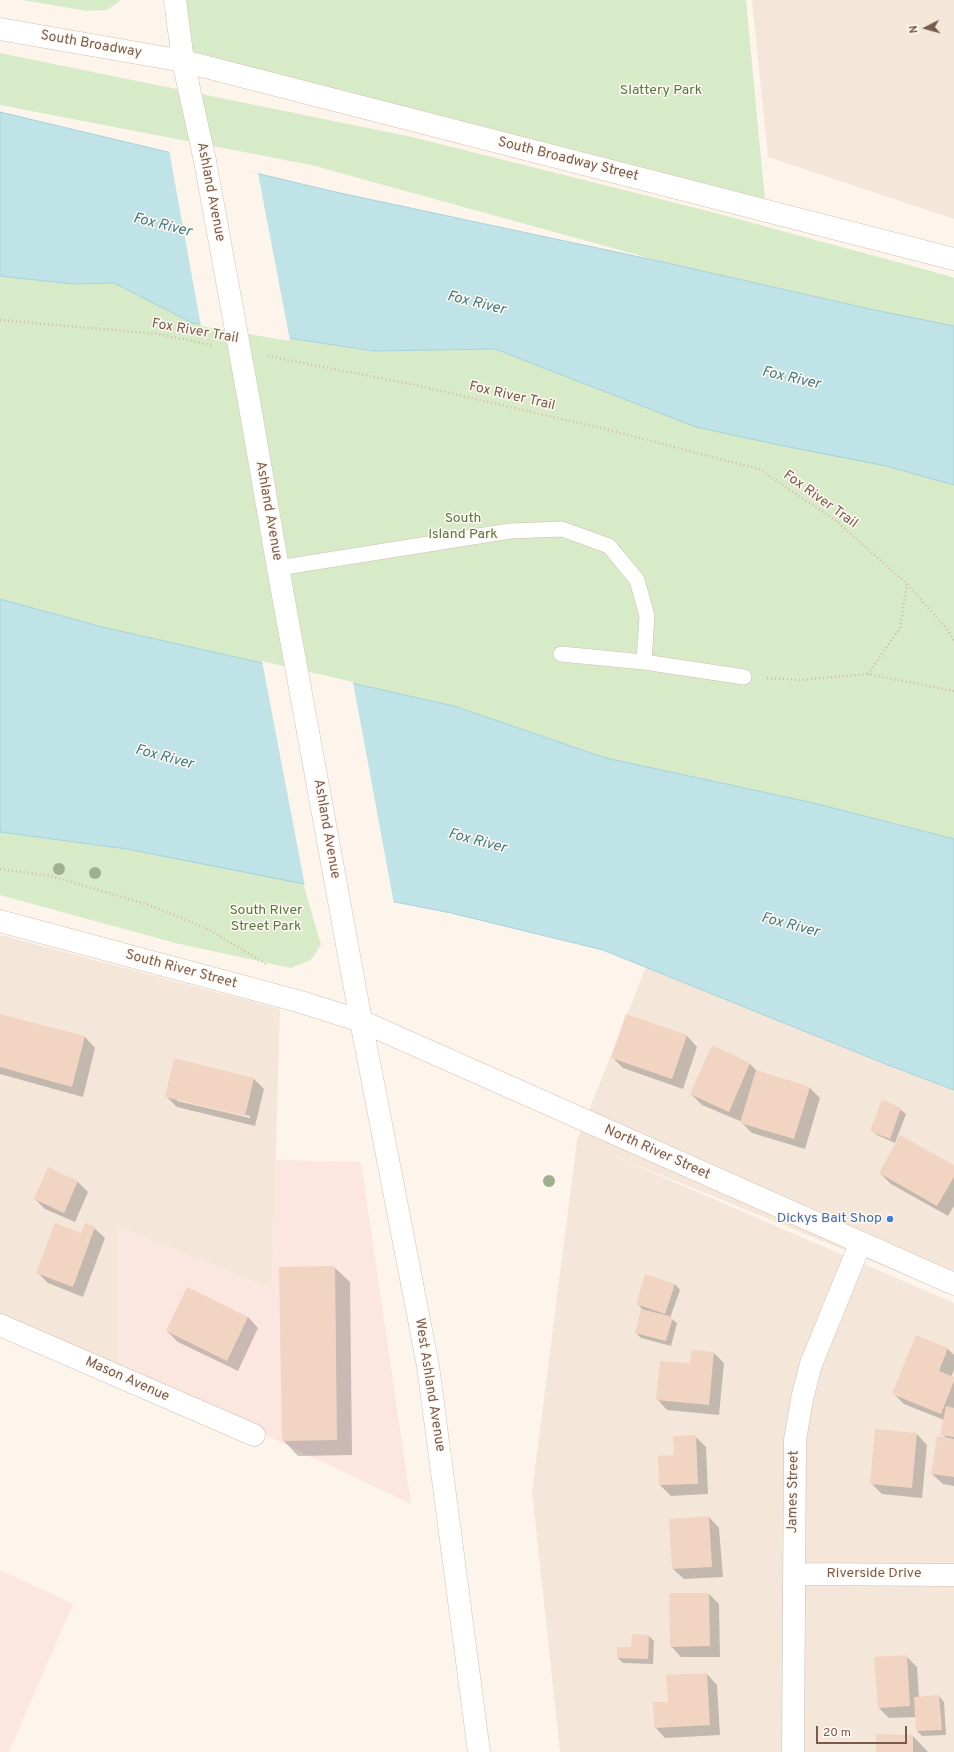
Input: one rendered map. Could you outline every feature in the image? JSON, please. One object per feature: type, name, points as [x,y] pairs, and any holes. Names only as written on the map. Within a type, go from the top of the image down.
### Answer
[{"type":"street","name":"Ashland Avenue","points":[[175,0],[183,61],[205,161],[250,401],[278,568],[361,1021]]},
{"type":"street","name":"South Broadway","points":[[0,29],[183,61]]},
{"type":"street","name":"South Broadway Street","points":[[183,61],[954,259]]},
{"type":"street","name":"South River Street","points":[[0,921],[300,1002],[361,1021]]},
{"type":"street","name":"North River Street","points":[[361,1021],[860,1244],[954,1284]]},
{"type":"street","name":"West Ashland Avenue","points":[[361,1021],[428,1366],[478,1752]]},
{"type":"street","name":"James Street","points":[[792,1752],[795,1440],[802,1399],[811,1364],[860,1244]]},
{"type":"street","name":"Mason Avenue","points":[[0,1325],[254,1436]]},
{"type":"street","name":"Riverside Drive","points":[[794,1574],[954,1575]]},
{"type":"lane","points":[[278,568],[510,531],[562,529],[609,546],[637,580],[647,616],[644,662]]},
{"type":"lane","points":[[561,654],[644,662],[744,677]]},
{"type":"path","name":"Fox River Trail","points":[[0,320],[158,334],[213,345]]},
{"type":"path","name":"Fox River Trail","points":[[267,356],[415,384],[602,428],[759,469],[835,520],[907,584],[947,628],[954,641]]},
{"type":"path","points":[[868,674],[900,628],[907,584]]},
{"type":"path","points":[[744,677],[800,680],[868,674],[954,691]]},
{"type":"path","points":[[0,869],[52,876],[149,905],[210,930],[264,961],[269,967]]},
{"type":"shaded area","points":[[752,0],[954,0],[954,219],[768,157]]},
{"type":"shaded area","points":[[0,935],[280,1009],[272,1289],[118,1227],[118,1365],[0,1317]]},
{"type":"shaded area","points":[[646,967],[888,1065],[954,1090],[954,1295],[605,1152],[954,1303],[954,1752],[560,1752],[532,1492],[577,1140]]},
{"type":"shaded area","points":[[275,1160],[361,1162],[411,1504],[118,1365],[118,1227],[272,1289]]},
{"type":"shaded area","points":[[0,1570],[73,1604],[9,1752],[0,1752]]},
{"type":"green space","points":[[23,0],[121,0],[107,10],[87,11]]},
{"type":"green space","name":"Slattery Park","points":[[175,0],[746,0],[766,211],[183,61]]},
{"type":"green space","points":[[0,53],[412,137],[712,212],[949,276],[954,278],[954,326],[870,309],[663,262],[311,165],[0,105]]},
{"type":"green space","name":"South Island Park","points":[[0,276],[72,284],[114,283],[192,323],[373,351],[495,349],[633,402],[886,466],[954,485],[954,839],[814,803],[606,758],[454,706],[102,627],[0,599]]},
{"type":"green space","name":"South River Street Park","points":[[0,832],[127,849],[303,883],[321,945],[311,960],[291,968],[175,943],[0,895]]},
{"type":"water","name":"Fox River","points":[[0,112],[331,191],[954,326],[954,485],[886,466],[696,427],[495,349],[373,351],[192,323],[114,283],[72,284],[0,276]]},
{"type":"water","name":"Fox River","points":[[0,599],[102,627],[454,706],[606,758],[814,803],[954,839],[954,1090],[888,1065],[603,950],[451,913],[127,849],[0,832]]},
{"type":"pier","points":[[169,150],[258,173],[290,341],[201,326]]},
{"type":"pier","points":[[262,661],[353,682],[394,904],[305,886]]},
{"type":"building","points":[[0,1014],[85,1036],[72,1087],[0,1067]]},
{"type":"building","points":[[626,1014],[687,1035],[672,1079],[611,1058]]},
{"type":"building","points":[[712,1045],[750,1063],[729,1112],[690,1094]]},
{"type":"building","points":[[174,1058],[254,1078],[245,1116],[165,1097]]},
{"type":"building","points":[[756,1070],[810,1087],[794,1139],[740,1123]]},
{"type":"building","points":[[882,1099],[901,1108],[890,1139],[870,1131]]},
{"type":"building","points":[[900,1135],[954,1165],[954,1177],[937,1206],[879,1173]]},
{"type":"building","points":[[48,1167],[78,1181],[64,1213],[34,1199]]},
{"type":"building","points":[[55,1223],[81,1233],[85,1223],[95,1227],[73,1287],[36,1273]]},
{"type":"building","points":[[335,1266],[337,1440],[282,1441],[279,1267]]},
{"type":"building","points":[[645,1274],[675,1284],[665,1314],[636,1304]]},
{"type":"building","points":[[187,1287],[248,1317],[227,1361],[166,1331]]},
{"type":"building","points":[[641,1309],[673,1317],[666,1341],[635,1333]]},
{"type":"building","points":[[916,1335],[948,1348],[939,1371],[954,1377],[954,1381],[941,1414],[892,1394]]},
{"type":"building","points":[[692,1350],[714,1352],[709,1405],[656,1400],[660,1361],[690,1363]]},
{"type":"building","points":[[946,1406],[954,1408],[954,1437],[940,1435]]},
{"type":"building","points":[[875,1429],[917,1433],[912,1488],[870,1484]]},
{"type":"building","points":[[696,1435],[698,1484],[659,1485],[658,1456],[674,1455],[673,1436]]},
{"type":"building","points":[[937,1436],[954,1439],[954,1477],[931,1474]]},
{"type":"building","points":[[709,1516],[712,1567],[672,1569],[669,1519]]},
{"type":"building","points":[[669,1593],[709,1593],[710,1646],[670,1647]]},
{"type":"building","points":[[632,1634],[649,1635],[648,1659],[617,1658],[617,1647],[631,1647]]},
{"type":"building","points":[[907,1655],[910,1706],[878,1708],[874,1657]]},
{"type":"building","points":[[707,1673],[710,1725],[654,1728],[653,1702],[668,1702],[666,1675]]},
{"type":"building","points":[[939,1695],[942,1730],[916,1731],[914,1697]]},
{"type":"building","points":[[876,1734],[913,1735],[913,1752],[876,1752]]},
{"type":"place","name":"Dickys Bait Shop","points":[[890,1219]]}]
